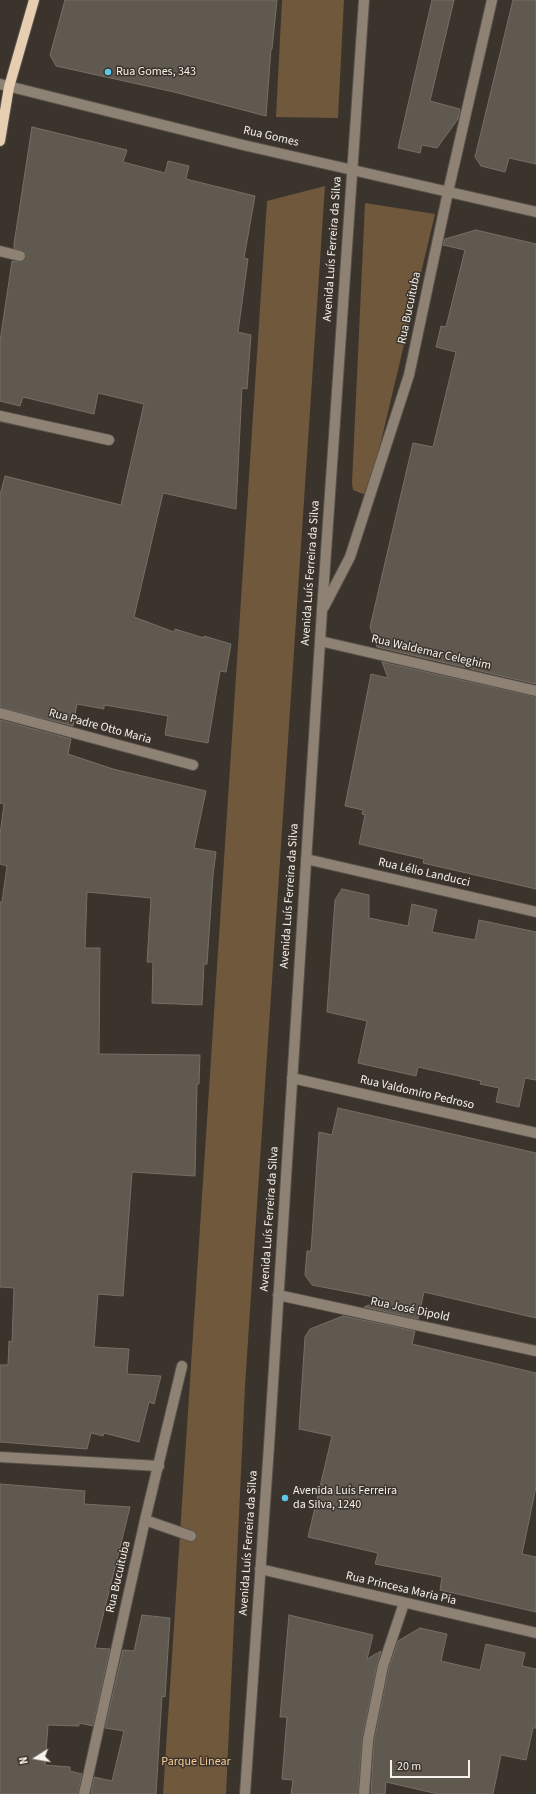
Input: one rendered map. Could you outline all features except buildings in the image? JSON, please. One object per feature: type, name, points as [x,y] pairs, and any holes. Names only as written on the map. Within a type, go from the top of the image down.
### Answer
[{"type":"main road","points":[[0,141],[5,86],[34,0]]},
{"type":"street","name":"Avenida Luís Ferreira da Silva","points":[[245,1794],[351,170],[364,0]]},
{"type":"street","name":"Rua Bucuituba","points":[[322,610],[350,557],[409,375],[448,192],[492,0]]},
{"type":"street","name":"Rua Gomes","points":[[5,86],[351,170],[536,212]]},
{"type":"street","points":[[0,250],[20,256]]},
{"type":"street","points":[[0,416],[109,440]]},
{"type":"street","name":"Rua Waldemar Celeghim","points":[[320,641],[536,690]]},
{"type":"street","name":"Rua Padre Otto Maria","points":[[0,713],[193,765]]},
{"type":"street","name":"Rua Lélio Landucci","points":[[306,859],[536,912]]},
{"type":"street","name":"Rua Valdomiro Pedroso","points":[[292,1078],[536,1133]]},
{"type":"street","name":"Rua José Dipold","points":[[278,1294],[536,1351]]},
{"type":"street","name":"Rua Bucuituba","points":[[84,1794],[145,1520],[182,1366]]},
{"type":"street","points":[[0,1457],[159,1466]]},
{"type":"street","points":[[145,1520],[191,1536]]},
{"type":"street","name":"Rua Princesa Maria Pia","points":[[260,1569],[536,1633]]},
{"type":"street","points":[[364,1794],[368,1740],[383,1666],[404,1603]]},
{"type":"green space","points":[[282,0],[344,0],[338,118],[276,117]]},
{"type":"green space","name":"Parque Linear","points":[[325,186],[245,1386],[226,1794],[163,1794],[267,201]]},
{"type":"green space","points":[[365,203],[435,214],[369,492],[363,494],[353,490],[352,483]]},
{"type":"place","name":"Rua Gomes, 343","points":[[108,72]]},
{"type":"place","name":"Avenida Luís Ferreira da Silva, 1240","points":[[285,1498]]}]
